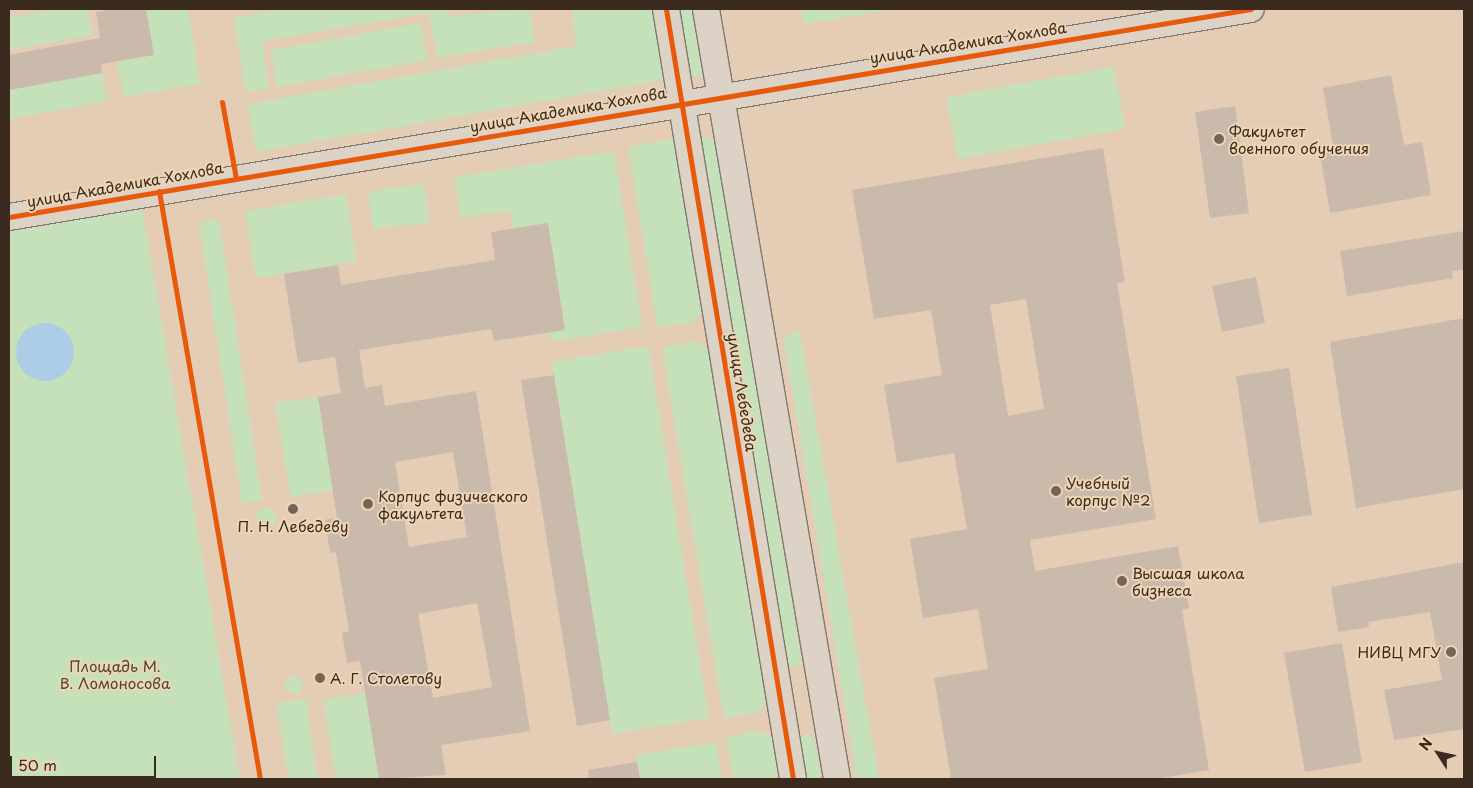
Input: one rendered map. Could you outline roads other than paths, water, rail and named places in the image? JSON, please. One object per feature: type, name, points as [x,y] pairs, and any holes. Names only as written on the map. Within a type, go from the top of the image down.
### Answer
[{"type":"street","name":"улица Лебедева","points":[[666,9],[793,779]]},
{"type":"street","name":"улица Лебедева","points":[[706,9],[837,779]]},
{"type":"street","name":"улица Академика Хохлова","points":[[9,216],[721,95],[1251,9]]},
{"type":"street","points":[[719,325],[759,317]]},
{"type":"water","points":[[39,323],[51,323],[66,331],[74,346],[74,358],[66,373],[51,381],[39,381],[24,373],[16,358],[16,346],[24,331]]},
{"type":"place","name":"Факультет военного обучения","points":[[1219,139]]},
{"type":"place","name":"Учебный корпус №2","points":[[1056,491]]},
{"type":"place","name":"Корпус физического факультета","points":[[368,504]]},
{"type":"place","name":"П. Н. Лебедеву","points":[[293,509]]},
{"type":"place","name":"Высшая школа бизнеса","points":[[1122,581]]},
{"type":"place","name":"НИВЦ МГУ","points":[[1451,652]]},
{"type":"place","name":"А. Г. Столетову","points":[[320,678]]},
{"type":"park label","name":"Площадь М. В. Ломоносова","points":[[115,674]]}]
